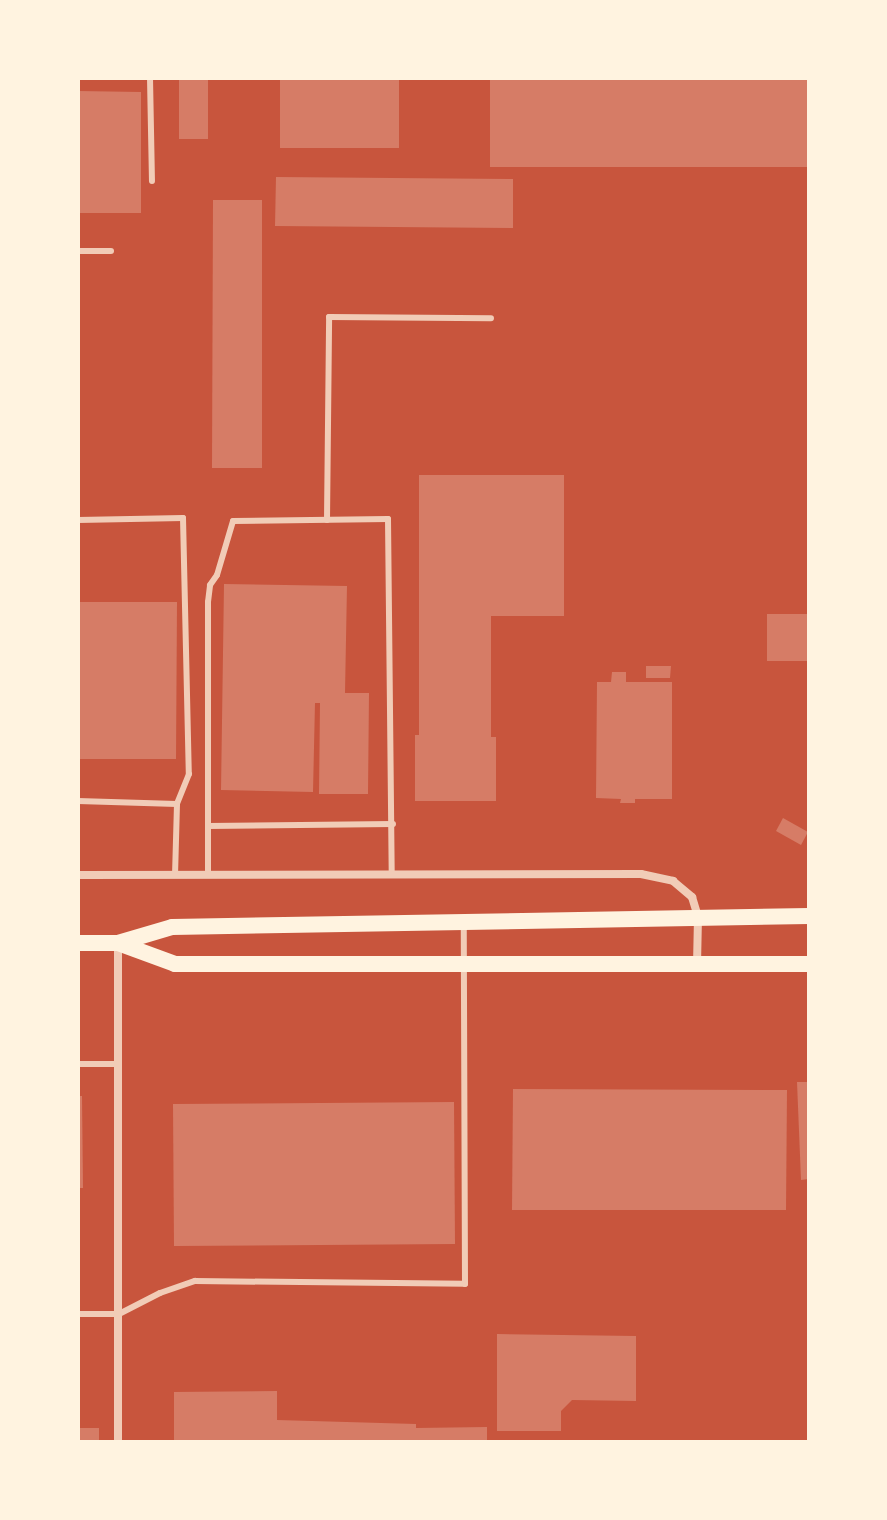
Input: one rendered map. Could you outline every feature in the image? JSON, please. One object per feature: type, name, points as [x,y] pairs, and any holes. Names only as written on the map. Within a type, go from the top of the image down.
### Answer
[{"type":"main road","points":[[78,943],[118,943],[172,927],[809,916]]},
{"type":"main road","points":[[118,943],[175,964],[809,964]]},
{"type":"street","points":[[78,875],[641,874],[673,881],[692,897],[698,917],[697,964]]},
{"type":"street","points":[[118,943],[118,1442]]},
{"type":"lane","points":[[150,78],[152,181]]},
{"type":"lane","points":[[78,251],[111,251]]},
{"type":"lane","points":[[327,520],[329,317],[491,318]]},
{"type":"lane","points":[[78,520],[183,518],[189,774],[177,804],[175,875]]},
{"type":"lane","points":[[208,874],[208,602],[210,585],[217,575],[233,521],[388,519],[392,873]]},
{"type":"lane","points":[[78,801],[177,804]]},
{"type":"lane","points":[[208,826],[393,824]]},
{"type":"lane","points":[[78,1314],[119,1314],[160,1293],[195,1281],[465,1284],[464,921]]},
{"type":"lane","points":[[78,1064],[119,1064]]},
{"type":"building","points":[[179,78],[208,78],[208,139],[179,139]]},
{"type":"building","points":[[280,78],[399,78],[399,148],[280,148]]},
{"type":"building","points":[[490,78],[809,78],[809,167],[490,167]]},
{"type":"building","points":[[78,91],[141,92],[141,213],[78,213]]},
{"type":"building","points":[[276,177],[513,179],[513,228],[275,226]]},
{"type":"building","points":[[213,200],[262,200],[262,468],[212,468]]},
{"type":"building","points":[[419,475],[564,475],[564,616],[491,616],[491,737],[496,737],[496,801],[415,801],[415,735],[419,735]]},
{"type":"building","points":[[224,584],[347,586],[345,693],[369,693],[368,794],[319,794],[320,703],[315,703],[313,792],[221,790]]},
{"type":"building","points":[[78,602],[177,602],[176,759],[78,759]]},
{"type":"building","points":[[767,614],[809,614],[809,661],[767,661]]},
{"type":"building","points":[[646,666],[671,666],[670,678],[646,678]]},
{"type":"building","points":[[612,672],[626,672],[626,682],[672,682],[672,799],[635,799],[635,803],[620,803],[621,799],[596,798],[597,682],[611,682]]},
{"type":"building","points":[[783,818],[808,832],[801,845],[776,831]]},
{"type":"building","points":[[797,1082],[809,1082],[809,1179],[801,1180]]},
{"type":"building","points":[[513,1089],[787,1090],[786,1210],[512,1210]]},
{"type":"building","points":[[78,1096],[82,1096],[83,1188],[78,1188]]},
{"type":"building","points":[[454,1102],[455,1244],[174,1246],[173,1104]]},
{"type":"building","points":[[497,1334],[636,1336],[636,1401],[572,1400],[561,1411],[561,1431],[497,1431]]},
{"type":"building","points":[[277,1391],[277,1420],[416,1424],[416,1428],[487,1427],[487,1442],[174,1442],[174,1392]]},
{"type":"building","points":[[78,1428],[99,1428],[99,1442],[78,1442]]}]
